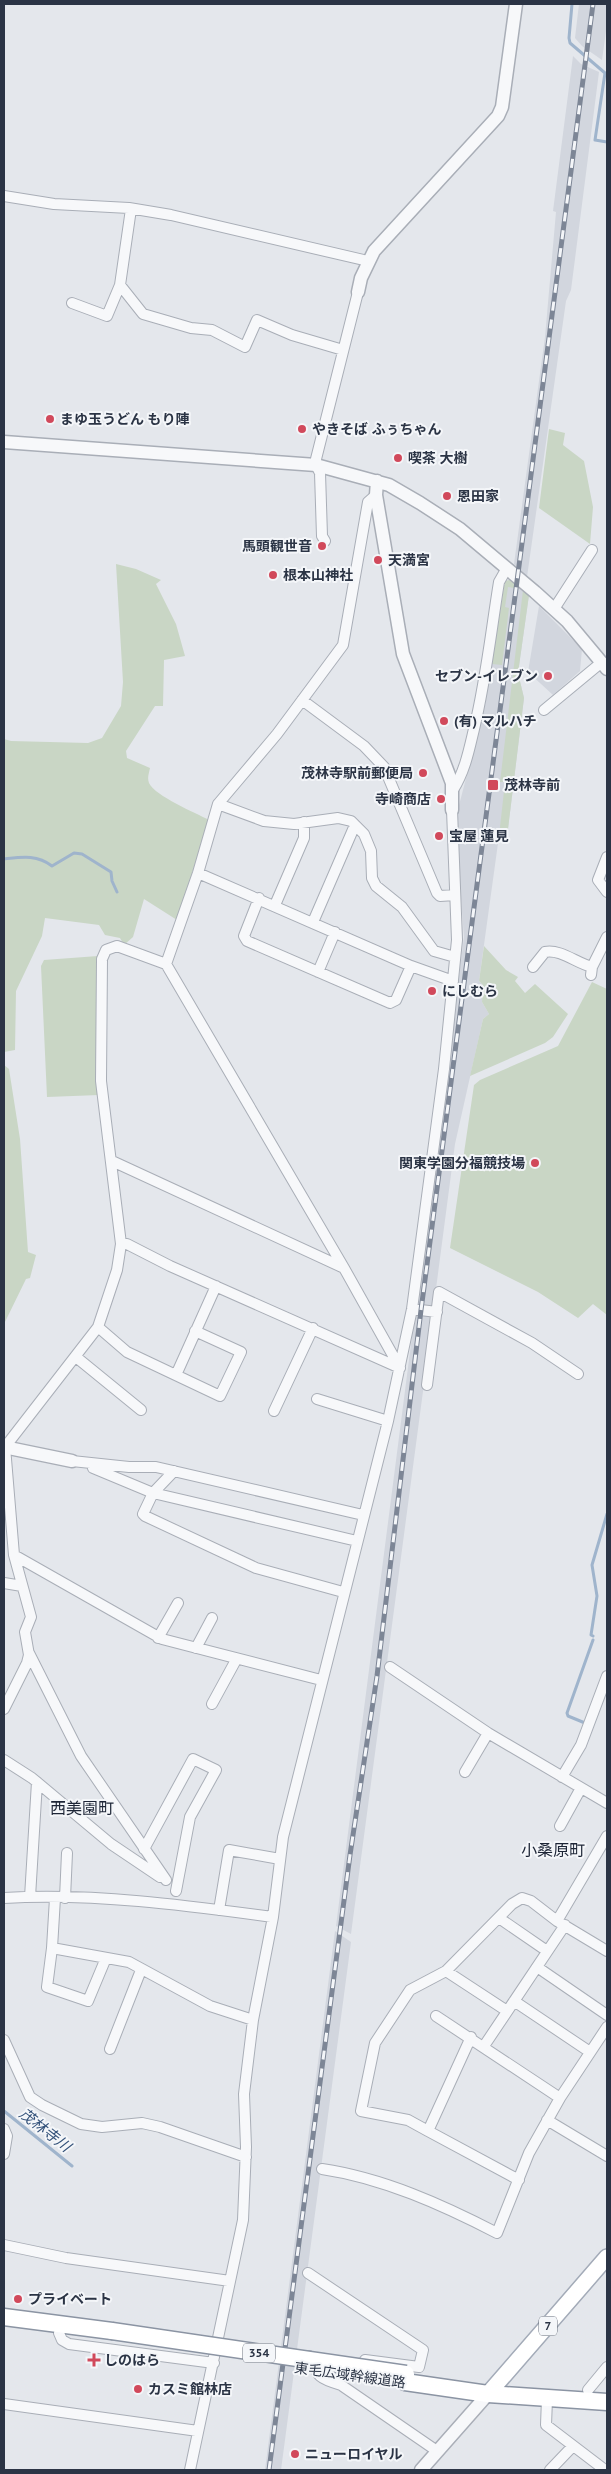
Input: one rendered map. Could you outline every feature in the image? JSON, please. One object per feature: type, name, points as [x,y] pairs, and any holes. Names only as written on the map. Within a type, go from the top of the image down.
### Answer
[{"type":"highway","name":"東毛広域幹線道路","points":[[4,2316],[56,2328],[492,2389],[548,2399],[607,2402]]},
{"type":"highway","name":"東毛広域幹線道路","points":[[4,2326],[56,2328]]},
{"type":"highway","name":"東毛広域幹線道路","points":[[492,2389],[607,2391]]},
{"type":"main road","name":"7","points":[[492,2389],[607,2257]]},
{"type":"street","points":[[325,541],[322,536],[320,472],[316,465],[322,427],[368,261],[374,251],[498,116],[502,107],[516,4]]},
{"type":"street","points":[[4,196],[54,204],[131,209],[180,217],[368,261]]},
{"type":"street","points":[[72,303],[107,316],[120,286],[131,209]]},
{"type":"street","points":[[120,286],[143,314],[191,328],[212,330],[245,347],[257,320],[292,335],[343,350]]},
{"type":"street","points":[[4,442],[316,465],[377,481],[402,491],[432,510],[507,568],[554,608],[605,665],[544,710]]},
{"type":"street","points":[[190,2470],[214,2364],[244,2214],[246,2157],[244,2094],[253,2020],[273,1917],[283,1837],[343,1592],[388,1421],[412,1309],[430,1185],[455,957],[457,926],[452,810],[453,790],[403,654],[376,495],[377,481]]},
{"type":"street","points":[[166,964],[198,873],[218,804],[277,734],[343,645],[368,502],[376,495]]},
{"type":"street","points":[[554,608],[592,550]]},
{"type":"street","points":[[453,790],[463,772],[472,737],[484,683],[499,582],[507,568]]},
{"type":"street","points":[[302,700],[364,746],[384,767],[437,893],[440,896],[455,896]]},
{"type":"street","points":[[218,804],[264,821],[294,824],[338,818],[350,821],[364,834],[371,851],[372,878],[376,886],[402,907],[434,951],[455,957]]},
{"type":"street","points":[[275,905],[304,838],[304,822]]},
{"type":"street","points":[[313,922],[355,825]]},
{"type":"street","points":[[607,856],[598,880],[607,892]]},
{"type":"street","points":[[198,873],[411,966],[452,981]]},
{"type":"street","points":[[259,898],[244,936],[247,941],[390,1003],[396,1000],[411,966]]},
{"type":"street","points":[[318,972],[335,932]]},
{"type":"street","points":[[533,967],[545,952],[554,951],[592,971],[607,937]]},
{"type":"street","points":[[4,1709],[27,1663],[29,1655],[25,1632],[31,1617],[14,1555],[4,1447],[98,1327],[117,1270],[121,1244],[101,1081],[102,958],[106,950],[117,946],[166,964],[344,1268],[400,1368]]},
{"type":"street","points":[[112,1160],[344,1268]]},
{"type":"street","points":[[121,1244],[127,1244],[400,1368]]},
{"type":"street","points":[[176,1375],[216,1286]]},
{"type":"street","points":[[428,1385],[439,1292],[532,1343],[578,1374]]},
{"type":"street","points":[[412,1309],[437,1312]]},
{"type":"street","points":[[98,1327],[126,1352],[220,1396],[241,1352],[196,1331]]},
{"type":"street","points":[[274,1411],[312,1328]]},
{"type":"street","points":[[76,1357],[141,1410]]},
{"type":"street","points":[[316,1399],[388,1421]]},
{"type":"street","points":[[4,1447],[72,1460],[129,1467],[156,1467],[363,1515]]},
{"type":"street","points":[[72,1460],[122,1478],[153,1493],[357,1541]]},
{"type":"street","points":[[174,1471],[153,1493],[143,1514],[145,1516],[256,1568],[343,1592]]},
{"type":"street","points":[[14,1555],[158,1638],[236,1660],[321,1680]]},
{"type":"street","points":[[4,1583],[22,1586]]},
{"type":"street","points":[[158,1638],[178,1602]]},
{"type":"street","points":[[196,1648],[212,1618]]},
{"type":"street","points":[[29,1655],[29,1652],[81,1756],[166,1880],[189,1906]]},
{"type":"street","points":[[212,1704],[236,1660]]},
{"type":"street","points":[[390,1667],[488,1733],[607,1803]]},
{"type":"street","points":[[562,1778],[581,1745],[607,1676]]},
{"type":"street","points":[[465,1772],[488,1733]]},
{"type":"street","points":[[144,1849],[193,1759],[216,1770],[190,1818],[176,1891]]},
{"type":"street","points":[[4,1760],[37,1782],[111,1844],[166,1880]]},
{"type":"street","points":[[30,1897],[37,1782]]},
{"type":"street","points":[[560,1826],[581,1788]]},
{"type":"street","points":[[484,2046],[547,1951],[607,1836]]},
{"type":"street","points":[[219,1910],[229,1850],[280,1859]]},
{"type":"street","points":[[67,1853],[47,1987],[88,2001],[106,1958]]},
{"type":"street","points":[[4,1898],[30,1897],[162,1902],[273,1917]]},
{"type":"street","points":[[519,2180],[408,2120],[362,2111],[375,2043],[410,1990],[446,1971],[512,1904],[522,1898],[531,1901],[561,1923],[607,1951]]},
{"type":"street","points":[[500,1918],[547,1951]]},
{"type":"street","points":[[52,1948],[129,1962],[210,2006],[253,2020]]},
{"type":"street","points":[[537,1967],[607,2015]]},
{"type":"street","points":[[110,2049],[141,1970]]},
{"type":"street","points":[[446,1971],[507,2011]]},
{"type":"street","points":[[514,2001],[590,2052]]},
{"type":"street","points":[[436,2016],[471,2037],[560,2098]]},
{"type":"street","points":[[322,2169],[364,2177],[462,2215],[497,2233],[528,2153],[560,2098],[590,2052],[606,2032]]},
{"type":"street","points":[[428,2131],[471,2037]]},
{"type":"street","points":[[4,2040],[30,2097],[81,2124],[102,2127],[139,2122],[160,2127],[246,2157]]},
{"type":"street","points":[[548,2120],[607,2156]]},
{"type":"street","points":[[4,2129],[7,2136],[4,2154]]},
{"type":"street","points":[[4,2244],[66,2258],[230,2281]]},
{"type":"street","points":[[308,2273],[423,2350],[419,2367],[302,2351],[315,2372],[324,2380],[342,2385],[437,2451]]},
{"type":"street","points":[[214,2364],[69,2344],[62,2340],[56,2328],[72,2319],[219,2340]]},
{"type":"street","points":[[342,2385],[346,2357]]},
{"type":"street","points":[[588,2390],[607,2367]]},
{"type":"street","points":[[420,2470],[492,2389]]},
{"type":"street","points":[[548,2399],[546,2426],[605,2470]]},
{"type":"street","points":[[4,2404],[198,2431]]},
{"type":"street","points":[[550,2470],[572,2446]]},
{"type":"shaded area","points":[[579,4],[607,4],[607,24],[602,60],[582,46],[575,38]]},
{"type":"shaded area","points":[[573,56],[581,64],[599,72],[571,290],[566,301],[527,577],[514,564],[545,337],[556,212],[553,211]]},
{"type":"shaded area","points":[[510,580],[529,595],[518,673],[524,698],[507,837],[499,836],[479,981],[483,985],[482,1002],[489,1014],[483,1019],[455,1144],[434,1304],[431,1307],[419,1306],[417,1303],[464,937],[456,835],[458,809],[485,706],[505,581]]},
{"type":"shaded area","points":[[539,606],[582,649],[580,671],[553,695],[528,672]]},
{"type":"shaded area","points":[[415,1313],[433,1316],[351,1934],[336,1926]]},
{"type":"shaded area","points":[[335,1931],[351,1942],[281,2470],[265,2470]]},
{"type":"green space","points":[[549,429],[565,433],[563,445],[584,461],[593,507],[590,544],[539,508]]},
{"type":"green space","points":[[116,564],[136,569],[161,580],[156,584],[176,624],[185,656],[164,660],[163,706],[155,706],[126,751],[127,758],[150,768],[149,783],[159,793],[176,804],[209,820],[177,920],[144,899],[133,937],[124,945],[120,938],[105,935],[99,925],[45,918],[42,936],[16,991],[15,1050],[4,1052],[4,739],[11,741],[88,743],[102,738],[121,706],[123,682]]},
{"type":"green space","points":[[505,581],[515,582],[514,588],[508,587],[505,607],[509,608],[502,665],[492,664]]},
{"type":"green space","points":[[523,590],[529,595],[518,673],[524,698],[507,837],[499,836],[505,782],[500,782]]},
{"type":"green space","points":[[484,946],[506,970],[518,977],[515,981],[525,993],[535,984],[568,1014],[553,1037],[545,1043],[470,1076],[483,1019],[489,1014],[482,1002],[483,985],[479,981]]},
{"type":"green space","points":[[98,956],[99,1095],[47,1097],[41,966],[44,960]]},
{"type":"green space","name":"関東学園分福競技場","points":[[592,982],[607,989],[607,1315],[593,1304],[578,1318],[538,1292],[450,1248],[474,1085],[480,1080],[558,1046]]},
{"type":"green space","points":[[4,1065],[9,1069],[20,1139],[28,1252],[36,1255],[30,1278],[26,1279],[4,1324]]},
{"type":"waterway","points":[[572,4],[570,43],[605,73],[595,140],[607,142]]},
{"type":"waterway","points":[[4,859],[35,858],[52,866],[74,853],[82,854],[111,872],[112,881],[117,892]]},
{"type":"waterway","points":[[593,1636],[591,1635],[597,1596],[592,1565],[607,1514]]},
{"type":"waterway","points":[[585,1723],[568,1716],[567,1713],[593,1640]]},
{"type":"waterway","name":"茂林寺川","points":[[4,2111],[72,2166]]},
{"type":"railway","points":[[269,2470],[350,1855],[377,1676],[421,1310],[593,4]]},
{"type":"place","name":"まゆ玉うどん もり陣","points":[[50,419]]},
{"type":"place","name":"やきそば ふぅちゃん","points":[[302,429]]},
{"type":"place","name":"喫茶 大樹","points":[[398,458]]},
{"type":"place","name":"恩田家","points":[[447,496]]},
{"type":"place","name":"馬頭観世音","points":[[322,546]]},
{"type":"place","name":"天満宮","points":[[378,560]]},
{"type":"place","name":"根本山神社","points":[[273,575]]},
{"type":"place","name":"セブン-イレブン","points":[[548,676]]},
{"type":"place","name":"(有) マルハチ","points":[[444,721]]},
{"type":"place","name":"茂林寺駅前郵便局","points":[[423,773]]},
{"type":"place","name":"茂林寺前","points":[[493,785]]},
{"type":"place","name":"寺崎商店","points":[[441,799]]},
{"type":"place","name":"宝屋 蓮見","points":[[439,836]]},
{"type":"place","name":"にしむら","points":[[432,991]]},
{"type":"place","name":"関東学園分福競技場","points":[[535,1163]]},
{"type":"place","name":"プライベート","points":[[18,2299]]},
{"type":"place","name":"しのはら","points":[[94,2360]]},
{"type":"place","name":"カスミ館林店","points":[[138,2389]]},
{"type":"place","name":"ニューロイヤル","points":[[295,2454]]},
{"type":"district","name":"西美園町","points":[[82,1808]]},
{"type":"district","name":"小桑原町","points":[[553,1850]]}]
